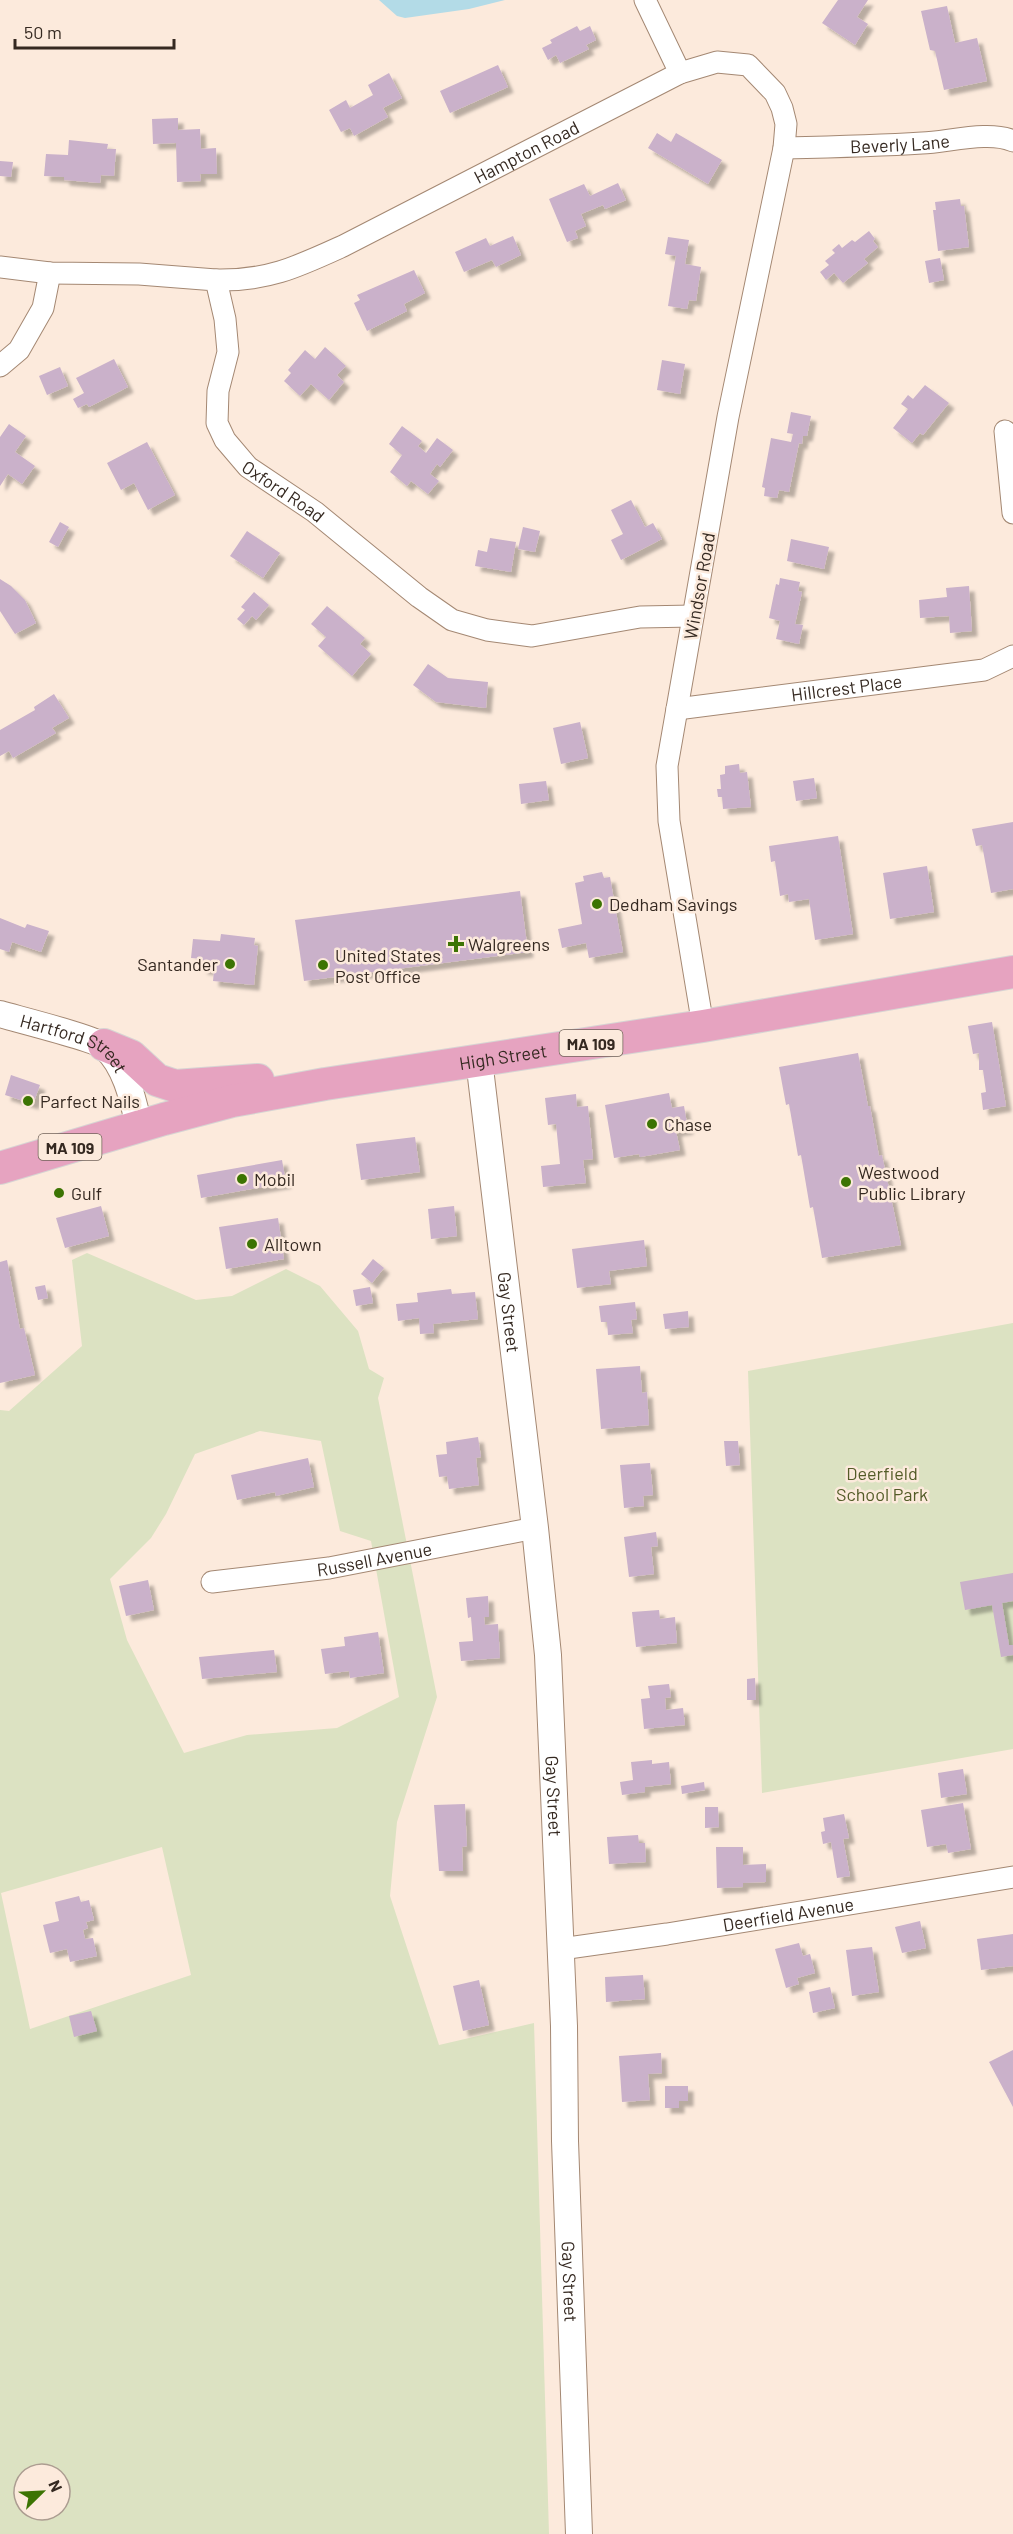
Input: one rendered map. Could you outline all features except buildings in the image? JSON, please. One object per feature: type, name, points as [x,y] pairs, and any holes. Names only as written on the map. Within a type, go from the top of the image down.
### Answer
[{"type":"main road","name":"High Street","points":[[0,1168],[232,1101],[703,1026],[1013,972]]},
{"type":"main road","points":[[104,1045],[131,1056],[157,1080],[175,1086],[269,1080],[296,1089]]},
{"type":"street","points":[[645,0],[680,73]]},
{"type":"street","name":"Hampton Road","points":[[216,280],[247,281],[302,265],[354,241],[680,73],[717,62],[748,65],[775,93],[786,124],[784,148]]},
{"type":"street","name":"Beverly Lane","points":[[784,148],[923,143],[990,136],[1013,141]]},
{"type":"street","name":"Windsor Road","points":[[703,1026],[669,821],[667,766],[728,417],[784,148]]},
{"type":"street","points":[[0,267],[50,273],[139,274],[216,280]]},
{"type":"street","points":[[0,366],[19,350],[43,308],[50,273]]},
{"type":"street","name":"Oxford Road","points":[[216,280],[225,319],[228,352],[218,391],[217,423],[225,440],[248,466],[315,512],[419,597],[452,620],[487,630],[532,636],[640,617],[693,616]]},
{"type":"street","points":[[1005,431],[1013,513]]},
{"type":"street","name":"Hillcrest Place","points":[[677,709],[984,670],[1013,656]]},
{"type":"street","name":"Hartford Street","points":[[0,1014],[104,1045],[116,1060],[124,1076],[139,1126]]},
{"type":"street","name":"Gay Street","points":[[479,1060],[548,1655],[561,1949],[565,2141],[579,2534]]},
{"type":"street","name":"Russell Avenue","points":[[212,1582],[329,1568],[535,1528]]},
{"type":"street","name":"Deerfield Avenue","points":[[561,1949],[667,1934],[1013,1877]]},
{"type":"green space","points":[[87,1253],[196,1300],[232,1296],[286,1269],[320,1286],[358,1331],[369,1369],[384,1378],[378,1398],[437,1697],[397,1822],[390,1896],[439,2045],[534,2023],[549,2534],[0,2534],[0,1410],[9,1411],[82,1346],[72,1260]],"holes":[[[260,1431],[321,1441],[340,1531],[371,1541],[399,1697],[337,1728],[247,1735],[184,1753],[127,1640],[110,1579],[151,1538],[166,1514],[195,1454]],[[162,1847],[191,1975],[30,2029],[1,1893]]]},
{"type":"green space","name":"Deerfield School Park","points":[[1013,1323],[1013,1749],[762,1793],[748,1371]]},
{"type":"water","points":[[379,0],[505,0],[469,9],[405,18],[397,16]]},
{"type":"place","name":"Dedham Savings","points":[[597,904]]},
{"type":"place","name":"Walgreens","points":[[456,944]]},
{"type":"place","name":"Santander","points":[[230,964]]},
{"type":"place","name":"United States Post Office","points":[[323,965]]},
{"type":"place","name":"Parfect Nails","points":[[28,1101]]},
{"type":"place","name":"Chase","points":[[652,1124]]},
{"type":"place","name":"Mobil","points":[[242,1179]]},
{"type":"place","name":"Westwood Public Library","points":[[846,1182]]},
{"type":"place","name":"Gulf","points":[[59,1193]]},
{"type":"place","name":"Alltown","points":[[252,1244]]}]
